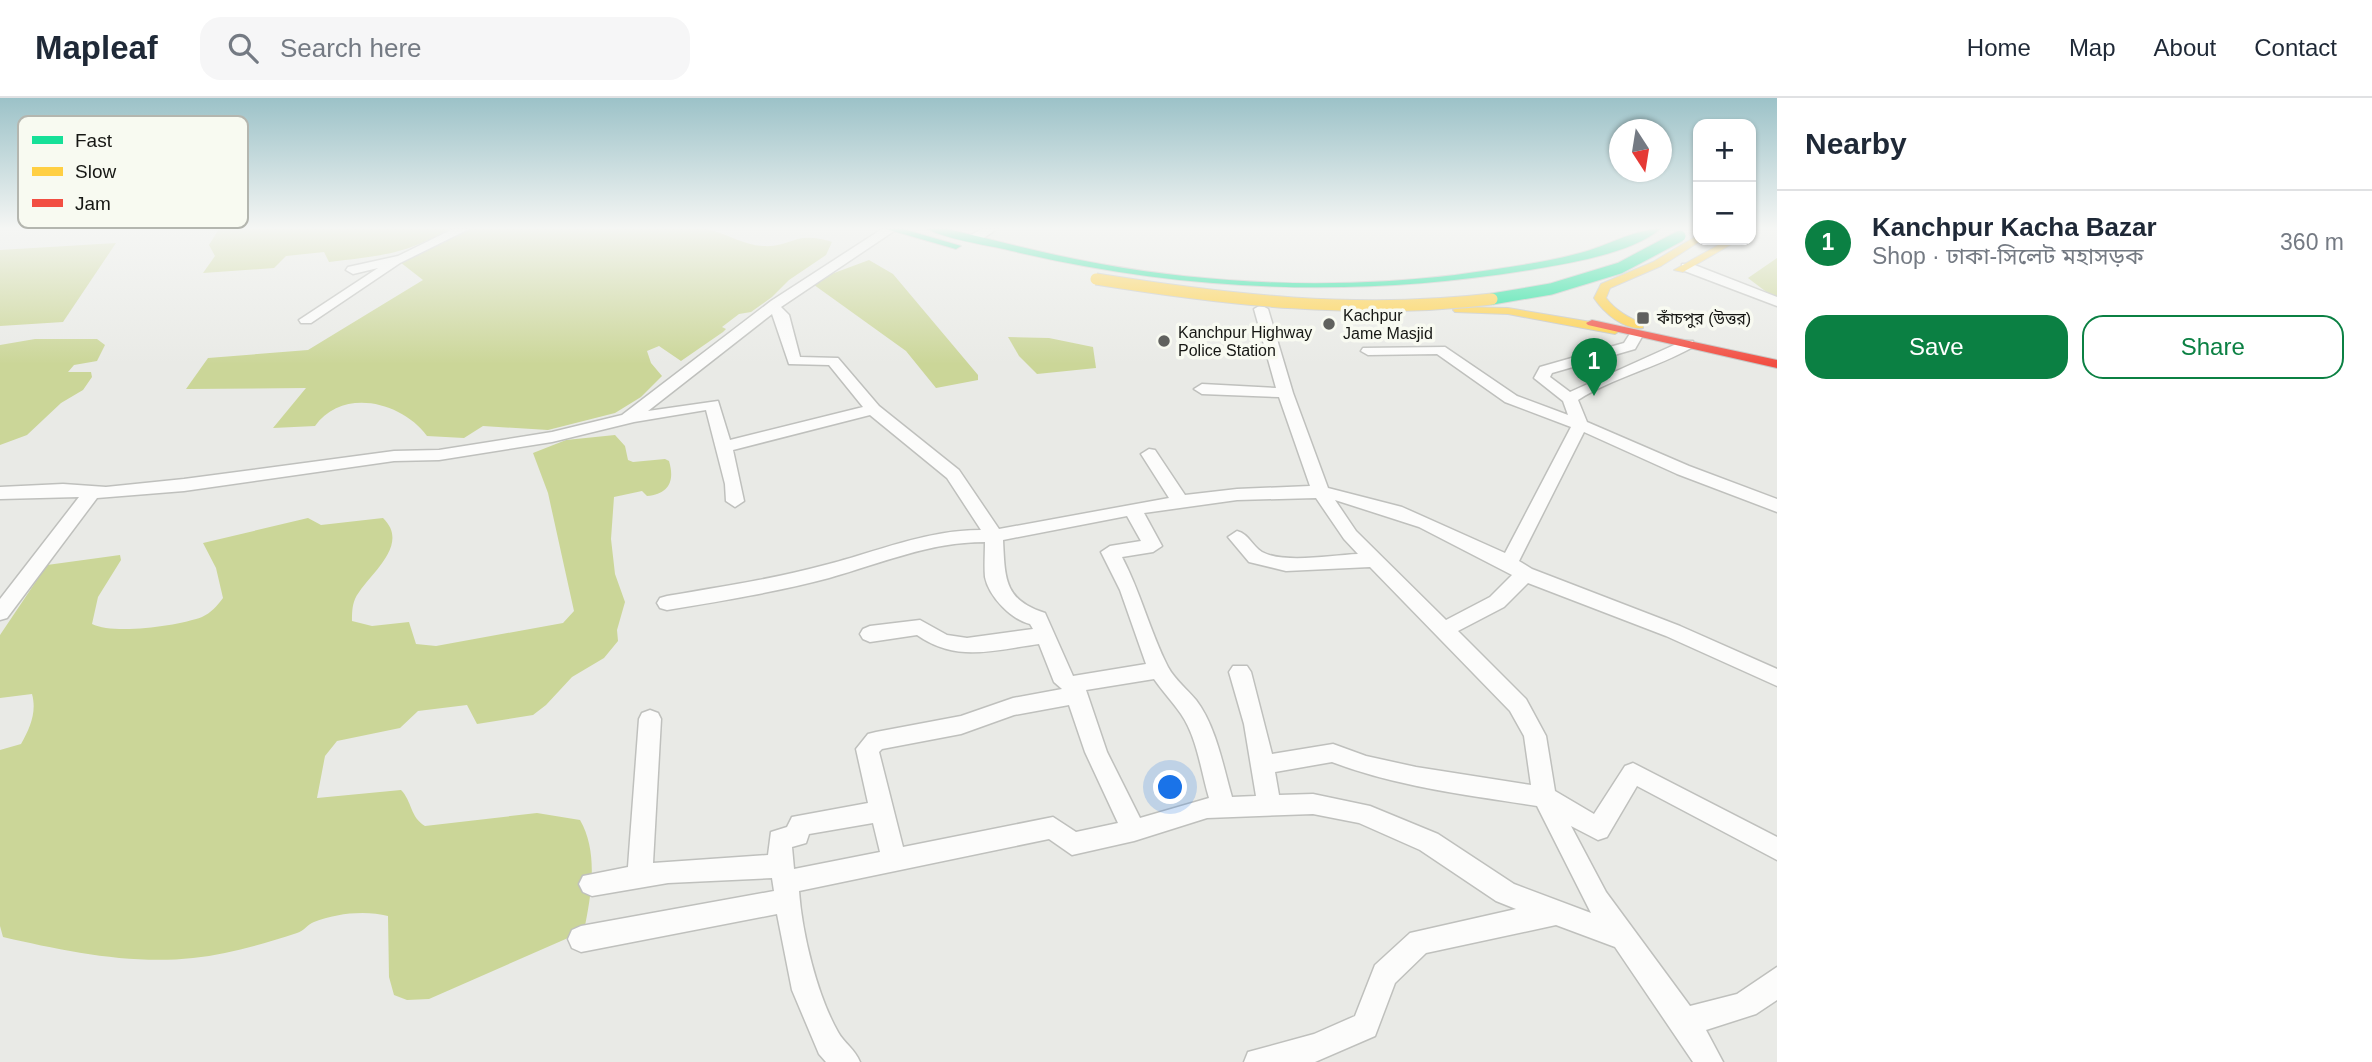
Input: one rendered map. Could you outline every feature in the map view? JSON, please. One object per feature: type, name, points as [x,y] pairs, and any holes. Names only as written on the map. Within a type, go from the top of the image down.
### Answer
[{"type":"highway","points":[[1075,274],[1168,292],[1278,303],[1364,306],[1443,303],[1520,295],[1604,274]]},
{"type":"highway","points":[[1153,274],[1194,280],[1310,285],[1431,280],[1473,274]]},
{"type":"highway","points":[[1431,280],[1455,274]]},
{"type":"highway","points":[[1546,274],[1532,281],[1535,294],[1555,309],[1615,330]]},
{"type":"highway","points":[[1633,274],[1605,286],[1600,298],[1604,305],[1624,320],[1639,326],[1777,358]]},
{"type":"highway","points":[[1675,274],[1632,300],[1658,320],[1755,348],[1777,358]]},
{"type":"highway","points":[[1074,282],[1181,300],[1261,309],[1379,313],[1493,310],[1615,330],[1777,364]]},
{"type":"street","points":[[306,320],[378,274]]},
{"type":"street","points":[[628,419],[819,274]]},
{"type":"street","points":[[1705,274],[1777,302]]},
{"type":"street","points":[[773,307],[782,315],[794,361],[833,361],[873,410],[953,474],[994,536],[995,579],[1000,590],[1022,615],[1038,618],[1065,682],[1075,690],[1096,752],[1133,830]]},
{"type":"street","points":[[1261,309],[1285,393],[1321,492],[1350,535],[1377,559],[1518,705],[1535,736],[1544,797],[1597,900],[1684,1021],[1709,1062]]},
{"type":"street","points":[[1446,629],[1497,601],[1517,568],[1580,424],[1570,399],[1542,378],[1545,370],[1630,346],[1636,335]]},
{"type":"street","points":[[1570,399],[1591,386],[1665,359],[1688,344]]},
{"type":"street","points":[[1368,351],[1440,350],[1511,399],[1580,424],[1777,506]]},
{"type":"street","points":[[1202,389],[1285,393]]},
{"type":"street","points":[[0,494],[16,490],[92,492],[184,485],[394,456],[439,455],[552,437],[628,419],[712,404],[734,484],[735,501]]},
{"type":"street","points":[[723,447],[873,410]]},
{"type":"street","points":[[1149,454],[1181,502]]},
{"type":"street","points":[[0,612],[92,492]]},
{"type":"street","points":[[667,603],[753,589],[830,571],[912,544],[994,536],[1133,510],[1233,495],[1321,492],[1347,497],[1438,528],[1517,568],[1673,631],[1777,678]]},
{"type":"street","points":[[1133,510],[1153,546],[1110,552],[1130,590],[1158,670],[1178,698],[1188,706],[1202,734],[1223,807]]},
{"type":"street","points":[[1237,537],[1256,557],[1286,564],[1377,559]]},
{"type":"street","points":[[870,634],[920,627],[942,642],[967,646],[1046,635]]},
{"type":"street","points":[[894,861],[867,749],[876,741],[961,725],[1013,707],[1158,670]]},
{"type":"street","points":[[1240,672],[1269,804]]},
{"type":"street","points":[[640,875],[650,719]]},
{"type":"street","points":[[1262,765],[1333,753],[1365,765],[1416,777],[1544,797],[1598,829],[1633,774],[1777,849]]},
{"type":"street","points":[[581,939],[784,883],[1053,828],[1072,844],[1133,830],[1207,808],[1269,804],[1313,804],[1362,813],[1429,842],[1505,893],[1624,938]]},
{"type":"street","points":[[846,1062],[829,1044],[806,990],[784,883],[780,841],[797,835],[800,825],[881,811]]},
{"type":"street","points":[[592,884],[640,875],[784,883]]},
{"type":"street","points":[[1258,1062],[1315,1048],[1365,1026],[1385,974],[1419,942],[1556,912]]},
{"type":"street","points":[[1684,1021],[1731,1012],[1766,993],[1777,980]]},
{"type":"shaded area","points":[[0,274],[95,274],[63,322],[0,326]]},
{"type":"shaded area","points":[[415,274],[798,274],[751,312],[739,314],[722,327],[726,329],[723,332],[681,361],[659,346],[647,351],[651,363],[662,376],[641,397],[615,413],[548,430],[483,426],[464,438],[427,436],[416,424],[388,408],[356,403],[341,406],[327,414],[315,426],[273,428],[306,388],[186,389],[208,358],[308,350],[423,280]]},
{"type":"shaded area","points":[[831,274],[893,274],[978,375],[978,380],[936,388],[906,351],[810,282]]},
{"type":"shaded area","points":[[1754,274],[1777,274],[1777,300],[1748,278]]},
{"type":"shaded area","points":[[1008,337],[1049,338],[1093,347],[1096,368],[1037,374],[1019,356]]},
{"type":"shaded area","points":[[35,339],[97,339],[105,345],[97,361],[74,365],[68,372],[91,372],[92,377],[83,390],[61,403],[27,435],[0,445],[0,345]]},
{"type":"shaded area","points":[[615,435],[625,446],[628,460],[633,462],[665,459],[669,461],[671,475],[665,489],[655,495],[647,496],[642,491],[614,497],[611,539],[615,574],[625,602],[617,630],[618,641],[604,658],[572,677],[533,715],[477,724],[467,705],[418,711],[400,728],[337,741],[325,756],[317,798],[401,790],[416,818],[425,826],[537,813],[580,820],[590,846],[592,875],[584,931],[429,999],[407,1000],[394,995],[389,977],[388,916],[379,914],[351,913],[332,916],[312,923],[297,933],[259,945],[170,960],[98,955],[3,937],[0,926],[0,750],[21,744],[30,726],[34,707],[32,694],[0,698],[0,635],[47,565],[120,555],[121,560],[98,597],[92,624],[115,629],[162,626],[202,617],[214,609],[223,598],[216,568],[203,543],[308,518],[321,525],[383,518],[391,529],[390,550],[355,599],[352,621],[372,626],[409,622],[416,644],[436,646],[563,623],[574,611],[548,493],[533,453],[566,440]]},
{"type":"traffic: fast","points":[[1146,274],[1203,281],[1303,286],[1403,283],[1481,274]]},
{"type":"traffic: fast","points":[[1492,299],[1551,289],[1600,274]]},
{"type":"traffic: slow","points":[[1633,274],[1605,286],[1600,298],[1617,315],[1639,326]]},
{"type":"traffic: slow","points":[[1096,279],[1194,294],[1294,305],[1393,308],[1492,299]]},
{"type":"traffic: slow","points":[[1459,310],[1508,311],[1615,330]]},
{"type":"traffic: jam","points":[[1592,323],[1777,364]]},
{"type":"place","name":"কাঁচপুর (উত্তর)","points":[[1643,318]]},
{"type":"place","name":"Kachpur Jame Masjid","points":[[1329,324]]},
{"type":"place","name":"Kanchpur Highway Police Station","points":[[1164,341]]},
{"type":"place","name":"Kanchpur Kacha Bazar","points":[[1594,396]]}]
